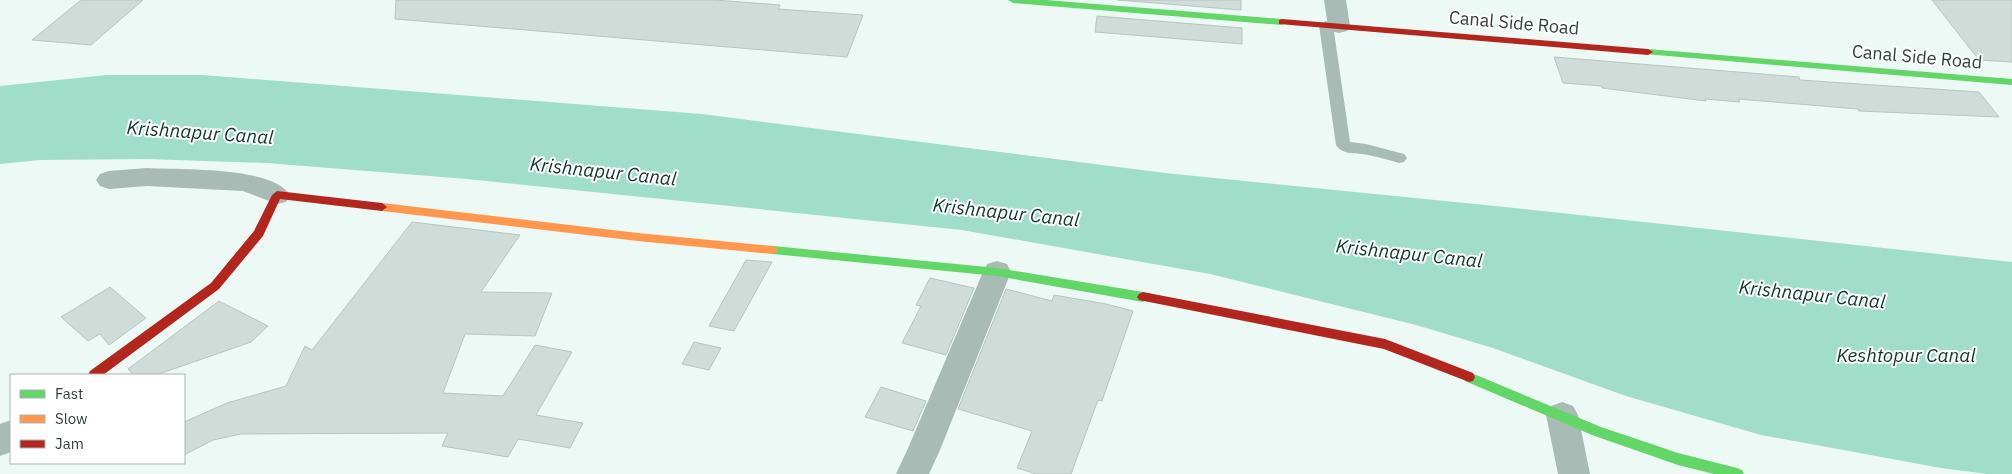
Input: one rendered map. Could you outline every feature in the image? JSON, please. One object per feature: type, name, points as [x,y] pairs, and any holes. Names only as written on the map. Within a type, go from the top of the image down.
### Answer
[{"type":"street","name":"Canal Side Road","points":[[1013,0],[2012,82]]},
{"type":"street","points":[[1332,25],[1335,0]]},
{"type":"street","points":[[109,180],[169,178],[243,182],[277,195],[638,237],[997,272],[1337,333],[1385,344],[1451,369],[1597,430],[1678,459],[1737,474]]},
{"type":"street","points":[[95,374],[214,286],[259,233],[277,195]]},
{"type":"street","points":[[912,474],[924,450],[997,272]]},
{"type":"street","points":[[1562,415],[1574,474]]},
{"type":"lane","points":[[1332,25],[1343,145],[1399,158]]},
{"type":"lane","points":[[1337,333],[1413,342]]},
{"type":"water","name":"Keshtopur Canal","points":[[107,75],[202,75],[702,114],[1165,173],[1505,207],[2012,262],[2012,474],[1987,474],[1941,468],[1761,435],[1626,396],[1493,348],[1416,325],[1210,274],[962,230],[467,179],[267,163],[147,159],[40,160],[0,164],[0,86]]},
{"type":"building","points":[[81,0],[143,0],[91,45],[32,40]]},
{"type":"building","points":[[396,0],[715,0],[780,5],[778,9],[863,15],[847,57],[395,19]]},
{"type":"building","points":[[1117,0],[1241,0],[1241,10]]},
{"type":"building","points":[[1932,0],[2012,0],[2012,62],[1979,60]]},
{"type":"building","points":[[1097,16],[1242,28],[1242,44],[1095,32]]},
{"type":"building","points":[[1554,57],[1799,77],[1800,80],[1979,92],[1999,117],[1859,111],[1858,109],[1738,99],[1740,102],[1705,99],[1706,101],[1602,88],[1601,86],[1563,83]]},
{"type":"building","points":[[412,222],[520,235],[481,292],[552,293],[535,336],[465,334],[443,393],[503,396],[535,345],[572,352],[536,415],[583,423],[570,448],[518,439],[508,457],[442,446],[448,433],[241,434],[213,440],[185,454],[185,422],[227,403],[286,386],[305,346],[312,350]]},
{"type":"building","points":[[746,260],[772,262],[734,331],[709,326]]},
{"type":"building","points":[[930,278],[974,288],[946,355],[902,343],[921,306],[916,305]]},
{"type":"building","points":[[110,287],[146,318],[109,345],[100,334],[88,341],[61,317]]},
{"type":"building","points":[[1006,289],[1052,301],[1054,295],[1106,304],[1133,311],[1102,401],[1098,400],[1071,474],[1036,474],[1017,468],[1032,431],[958,409]]},
{"type":"building","points":[[219,301],[268,326],[251,342],[159,374],[132,374],[128,369]]},
{"type":"building","points":[[694,342],[721,348],[709,370],[682,364]]},
{"type":"building","points":[[881,387],[926,401],[913,431],[865,417]]},
{"type":"traffic: fast","points":[[1013,0],[1282,22]]},
{"type":"traffic: fast","points":[[1648,52],[2012,82]]},
{"type":"traffic: fast","points":[[773,250],[997,272],[1143,297]]},
{"type":"traffic: fast","points":[[1469,377],[1597,431],[1678,459],[1737,474]]},
{"type":"traffic: slow","points":[[382,207],[638,237],[773,250]]},
{"type":"traffic: jam","points":[[1282,22],[1648,52]]},
{"type":"traffic: jam","points":[[95,374],[215,286],[259,233],[277,195],[382,207]]},
{"type":"traffic: jam","points":[[1143,297],[1385,344],[1469,377]]},
{"type":"water label","name":"Krishnapur Canal","points":[[200,132]]},
{"type":"water label","name":"Krishnapur Canal","points":[[603,171]]},
{"type":"water label","name":"Krishnapur Canal","points":[[1006,212]]},
{"type":"water label","name":"Krishnapur Canal","points":[[1409,253]]},
{"type":"water label","name":"Krishnapur Canal","points":[[1812,294]]}]
